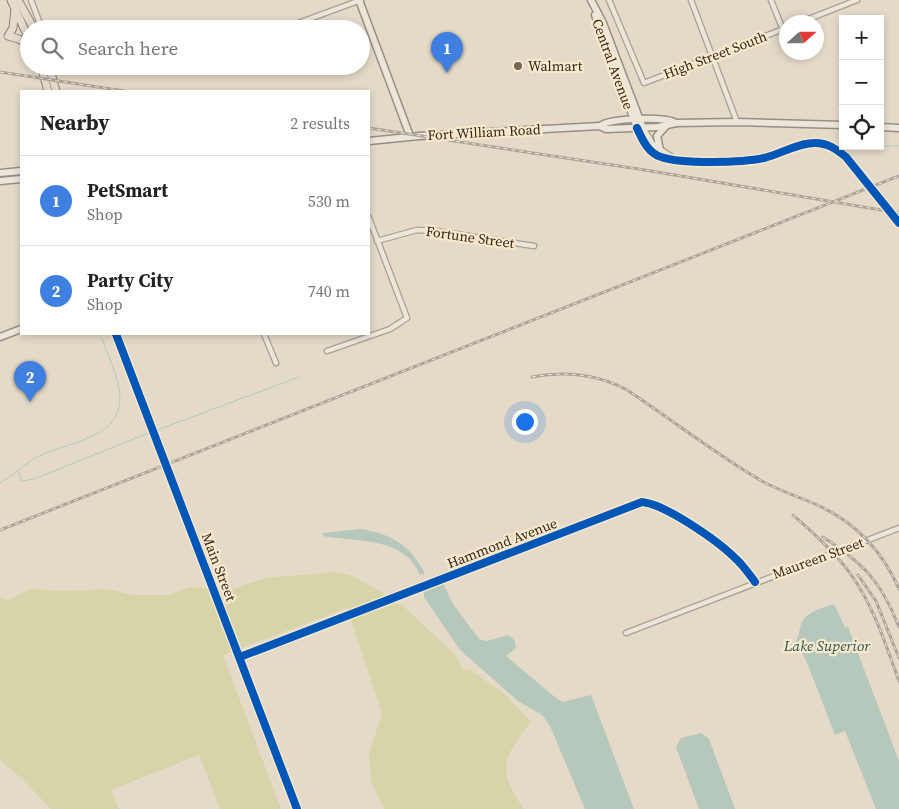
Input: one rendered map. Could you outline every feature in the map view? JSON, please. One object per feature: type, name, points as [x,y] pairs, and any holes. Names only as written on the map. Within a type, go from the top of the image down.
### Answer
[{"type":"main road","points":[[11,0],[20,20]]},
{"type":"main road","points":[[18,0],[29,20]]},
{"type":"main road","points":[[359,0],[366,20]]},
{"type":"main road","name":"Central Avenue","points":[[592,3],[603,23],[640,128]]},
{"type":"main road","points":[[15,9],[13,28],[8,36],[20,40]]},
{"type":"main road","points":[[370,29],[410,136]]},
{"type":"main road","points":[[43,75],[48,90]]},
{"type":"main road","points":[[52,75],[56,90]]},
{"type":"main road","name":"Fort William Road","points":[[600,126],[605,122],[637,120],[669,119],[676,123]]},
{"type":"main road","name":"Fort William Road","points":[[370,141],[410,136],[600,126],[606,129],[640,128],[666,126],[676,123],[737,122],[839,125]]},
{"type":"main road","points":[[660,150],[657,136],[666,126]]},
{"type":"main road","points":[[884,127],[899,128]]},
{"type":"main road","points":[[0,173],[20,171]]},
{"type":"main road","points":[[0,181],[20,179]]},
{"type":"main road","points":[[0,338],[20,329]]},
{"type":"main road","name":"Main Street","points":[[116,335],[297,809]]},
{"type":"street","points":[[31,0],[39,20]]},
{"type":"street","points":[[306,20],[359,0]]},
{"type":"street","name":"High Street South","points":[[609,0],[644,83],[779,31]]},
{"type":"street","points":[[691,0],[737,122]]},
{"type":"street","points":[[771,0],[779,17]]},
{"type":"street","points":[[818,15],[854,0]]},
{"type":"street","name":"Central Avenue","points":[[640,128],[660,150],[675,159]]},
{"type":"street","name":"Central Avenue","points":[[640,128],[645,145],[660,157],[703,162],[752,160],[814,143],[835,148],[854,167],[899,223]]},
{"type":"street","points":[[327,351],[390,329],[407,318],[370,221]]},
{"type":"street","name":"Fortune Street","points":[[378,241],[417,230],[451,233],[534,246]]},
{"type":"street","points":[[264,335],[276,363]]},
{"type":"street","name":"Hammond Avenue","points":[[240,657],[642,502],[656,505],[709,537],[735,558],[755,582]]},
{"type":"street","name":"Maureen Street","points":[[626,633],[899,528]]},
{"type":"shaded area","points":[[334,572],[353,576],[393,599],[396,604],[402,605],[456,655],[463,670],[469,669],[506,695],[531,722],[514,745],[506,764],[509,784],[524,809],[384,809],[371,782],[369,753],[382,714],[347,608],[223,655],[281,809],[220,809],[199,755],[111,790],[119,809],[51,809],[21,778],[0,760],[0,598],[8,600],[31,589],[62,591],[106,589],[132,595],[169,595],[190,587],[227,591],[266,578]]},
{"type":"water","points":[[361,529],[382,534],[399,542],[413,555],[425,574],[420,575],[413,563],[404,554],[392,548],[365,541],[323,536],[323,533]]},
{"type":"water","points":[[443,583],[453,604],[479,639],[486,641],[509,635],[515,641],[516,648],[506,656],[556,698],[563,702],[591,695],[634,809],[585,809],[550,726],[542,715],[518,701],[460,650],[424,597],[424,590]]},
{"type":"water","name":"Lake Superior","points":[[834,604],[845,627],[848,627],[899,761],[899,809],[876,809],[845,731],[835,735],[806,660],[795,643],[802,623],[809,614]]},
{"type":"water","points":[[701,733],[709,739],[735,809],[699,809],[676,747],[681,738]]},
{"type":"waterway","points":[[884,146],[899,146]]},
{"type":"waterway","points":[[0,483],[36,458],[88,438],[104,429],[114,419],[119,408],[120,395],[102,338]]},
{"type":"waterway","points":[[155,431],[299,377]]},
{"type":"waterway","points":[[18,470],[22,481],[34,479],[151,432]]},
{"type":"railway","points":[[0,72],[117,90]]},
{"type":"railway","points":[[370,128],[645,170],[899,213]]},
{"type":"railway","points":[[0,530],[899,176]]},
{"type":"railway","points":[[532,377],[556,374],[580,375],[604,380],[627,390],[726,459],[760,480],[815,504],[842,519],[875,549],[899,589]]},
{"type":"railway","points":[[793,515],[832,552],[860,588],[879,627],[899,681]]},
{"type":"railway","points":[[823,537],[850,556],[870,575],[885,597],[899,627]]},
{"type":"railway","points":[[858,575],[876,601],[899,658]]},
{"type":"cycle path","points":[[637,128],[646,145],[656,155],[682,161],[754,160],[809,143],[828,145],[846,157],[899,223]]},
{"type":"cycle path","points":[[116,335],[297,809]]},
{"type":"cycle path","points":[[240,657],[642,502],[664,509],[704,533],[738,561],[755,582]]},
{"type":"place","name":"Walmart","points":[[518,66]]},
{"type":"place","name":"PetSmart","points":[[447,73]]},
{"type":"place","name":"Party City","points":[[30,402]]}]
